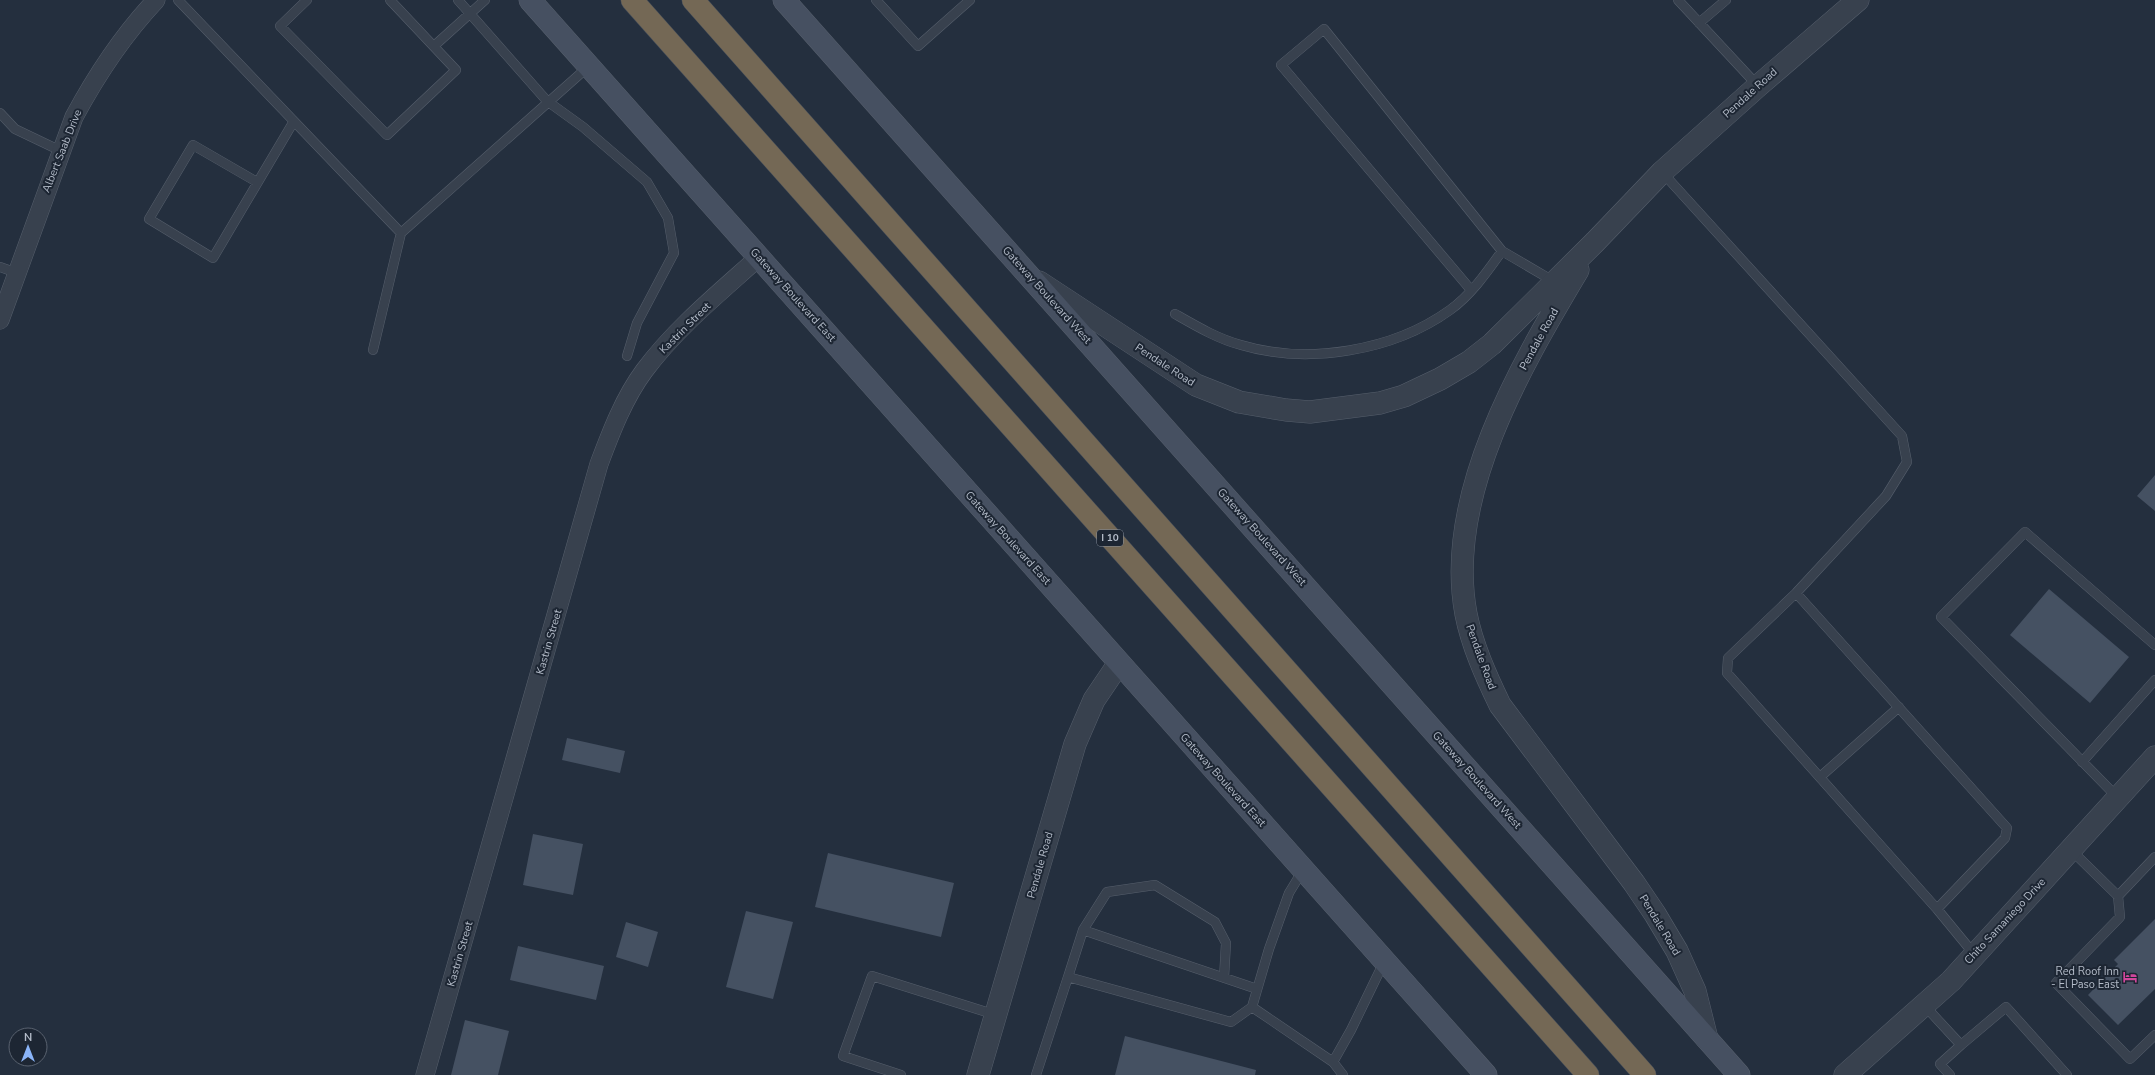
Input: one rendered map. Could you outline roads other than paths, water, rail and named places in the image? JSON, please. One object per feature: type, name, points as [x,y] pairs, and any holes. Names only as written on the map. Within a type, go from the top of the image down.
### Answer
[{"type":"highway","name":"I 10","points":[[632,0],[1588,1075]]},
{"type":"highway","points":[[693,0],[1645,1075]]},
{"type":"main road","name":"Gateway Boulevard East","points":[[530,0],[1486,1075]]},
{"type":"main road","name":"Gateway Boulevard West","points":[[784,0],[1739,1075]]},
{"type":"street","name":"Albert Saab Drive","points":[[0,320],[61,150],[84,98],[123,40],[156,0]]},
{"type":"street","name":"Pendale Road","points":[[1030,276],[1196,385],[1238,402],[1286,410],[1310,412],[1380,403],[1404,396],[1440,379],[1469,362],[1492,344],[1595,242],[1662,172],[1758,86],[1858,0]]},
{"type":"street","name":"Pendale Road","points":[[1595,242],[1541,333],[1514,383],[1484,458],[1466,524],[1463,544],[1463,578],[1466,614],[1485,675],[1500,705],[1634,883],[1677,951],[1695,991],[1707,1039]]},
{"type":"street","name":"Kastrin Street","points":[[425,1075],[599,464],[608,440],[630,394],[644,371],[674,335],[759,257]]},
{"type":"street","name":"Pendale Road","points":[[978,1075],[1075,744],[1094,700],[1119,664]]},
{"type":"street","name":"Chito Samaniego Drive","points":[[1845,1075],[1951,981],[2155,757]]},
{"type":"lane","points":[[178,0],[401,233]]},
{"type":"lane","points":[[307,0],[280,26],[387,136],[456,70],[390,0]]},
{"type":"lane","points":[[458,0],[547,102],[584,127],[647,182],[668,218],[674,253],[637,323],[628,356]]},
{"type":"lane","points":[[434,46],[485,0]]},
{"type":"lane","points":[[876,0],[918,46],[970,0]]},
{"type":"lane","points":[[1678,0],[1758,86]]},
{"type":"lane","points":[[1699,23],[1726,0]]},
{"type":"lane","points":[[1471,290],[1281,65],[1324,29],[1502,251],[1555,282]]},
{"type":"lane","points":[[373,350],[401,233],[589,66]]},
{"type":"lane","points":[[0,113],[15,130],[61,150]]},
{"type":"lane","points":[[257,182],[194,145],[149,219],[213,258],[294,121]]},
{"type":"lane","points":[[1662,172],[1902,436],[1907,462],[1886,496],[1796,593],[1728,658],[1727,673],[1937,909],[1974,954]]},
{"type":"lane","points":[[1176,314],[1203,330],[1241,345],[1277,353],[1332,353],[1373,346],[1410,332],[1450,310],[1471,290],[1502,251]]},
{"type":"lane","points":[[0,266],[17,273]]},
{"type":"lane","points":[[2118,798],[1941,617],[2025,532],[2155,645]]},
{"type":"lane","points":[[1796,593],[2007,828],[2005,838],[1937,909]]},
{"type":"lane","points":[[2082,762],[2155,680]]},
{"type":"lane","points":[[1820,777],[1899,707]]},
{"type":"lane","points":[[2071,850],[2118,896],[2120,917],[2056,983],[2130,1059],[2155,1035]]},
{"type":"lane","points":[[2118,896],[2155,857]]},
{"type":"lane","points":[[1068,978],[1231,1022],[1252,1007],[1290,893],[1303,870]]},
{"type":"lane","points":[[1036,1075],[1083,930],[1107,892],[1155,885],[1215,922],[1226,943],[1224,978]]},
{"type":"lane","points":[[1083,930],[1257,989]]},
{"type":"lane","points":[[1333,1062],[1352,1030],[1384,961]]},
{"type":"lane","points":[[901,1075],[843,1056],[872,976],[996,1015]]},
{"type":"lane","points":[[1924,1004],[1962,1046]]},
{"type":"lane","points":[[1252,1007],[1333,1062],[1343,1075]]},
{"type":"lane","points":[[1950,1075],[1940,1064],[2006,1007],[2067,1075]]},
{"type":"place","name":"Red Roof Inn - El Paso East","points":[[2130,977]]}]
